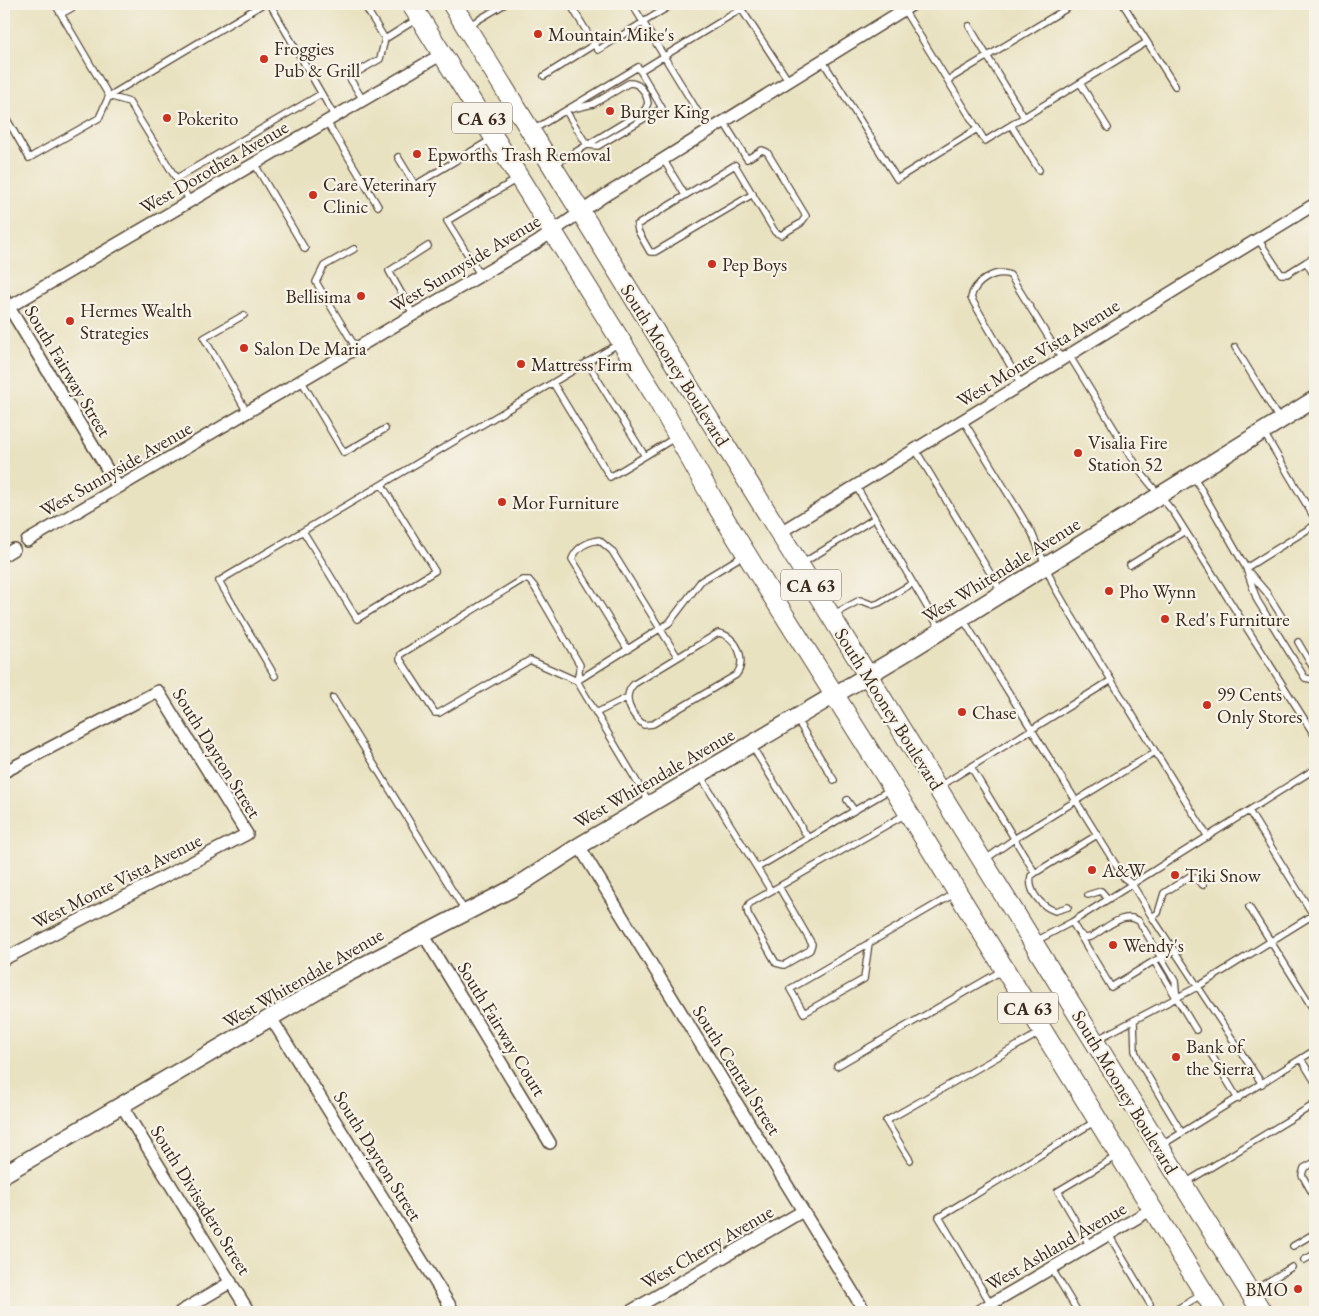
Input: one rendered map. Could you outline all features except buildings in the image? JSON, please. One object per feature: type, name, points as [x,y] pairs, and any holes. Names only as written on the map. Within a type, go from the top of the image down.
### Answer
[{"type":"main road","name":"South Mooney Boulevard","points":[[452,4],[1262,1312]]},
{"type":"main road","name":"South Mooney Boulevard","points":[[416,11],[622,342],[746,554],[908,812],[1216,1312]]},
{"type":"street","name":"West Sunnyside Avenue","points":[[27,541],[481,276],[553,232],[662,159],[908,6]]},
{"type":"street","name":"West Dorothea Avenue","points":[[5,305],[190,201],[442,54]]},
{"type":"street","name":"West Monte Vista Avenue","points":[[780,533],[1315,204]]},
{"type":"street","name":"South Fairway Street","points":[[5,305],[118,487]]},
{"type":"street","name":"West Whitendale Avenue","points":[[4,1174],[333,981],[517,886],[578,846],[868,676],[1315,399]]},
{"type":"street","name":"South Dayton Street","points":[[4,772],[158,691],[246,834]]},
{"type":"street","name":"West Monte Vista Avenue","points":[[4,960],[246,834]]},
{"type":"street","name":"South Central Street","points":[[578,846],[865,1312]]},
{"type":"street","name":"South Fairway Court","points":[[423,934],[550,1143]]},
{"type":"street","name":"South Dayton Street","points":[[271,1018],[454,1312]]},
{"type":"street","name":"South Divisadero Street","points":[[122,1106],[249,1312]]},
{"type":"street","name":"West Ashland Avenue","points":[[977,1312],[1152,1209]]},
{"type":"street","name":"West Cherry Avenue","points":[[629,1312],[803,1211]]},
{"type":"street","points":[[180,1312],[231,1282]]},
{"type":"lane","points":[[55,4],[108,96],[129,102],[190,201]]},
{"type":"lane","points":[[61,14],[79,4]]},
{"type":"lane","points":[[4,114],[29,158],[99,118],[108,96],[263,4]]},
{"type":"lane","points":[[270,4],[321,94],[331,119],[378,206]]},
{"type":"lane","points":[[367,4],[366,8],[385,39]]},
{"type":"lane","points":[[466,27],[505,4]]},
{"type":"lane","points":[[570,4],[598,50],[673,4]]},
{"type":"lane","points":[[632,4],[709,130]]},
{"type":"lane","points":[[948,80],[1074,4]]},
{"type":"lane","points":[[1123,4],[1175,86]]},
{"type":"lane","points":[[908,6],[948,80],[985,141],[1146,42]]},
{"type":"lane","points":[[640,71],[739,7],[788,80]]},
{"type":"lane","points":[[363,100],[350,77],[380,59],[385,39],[416,11]]},
{"type":"lane","points":[[969,26],[1024,117]]},
{"type":"lane","points":[[544,76],[595,44]]},
{"type":"lane","points":[[822,60],[897,179],[977,129]]},
{"type":"lane","points":[[531,132],[638,67],[662,108],[598,146],[587,145]]},
{"type":"lane","points":[[553,166],[645,110],[648,104],[647,97],[641,87],[636,83],[629,82],[593,104],[566,111]]},
{"type":"lane","points":[[1080,82],[1108,128]]},
{"type":"lane","points":[[177,178],[321,94]]},
{"type":"lane","points":[[566,111],[587,145]]},
{"type":"lane","points":[[723,121],[746,159]]},
{"type":"lane","points":[[1011,125],[1039,170]]},
{"type":"lane","points":[[398,157],[415,185],[494,138]]},
{"type":"lane","points":[[735,165],[775,232],[781,235],[801,224],[806,216],[767,152],[762,150],[735,165],[637,225],[638,231],[650,252],[655,252],[752,194]]},
{"type":"lane","points":[[662,159],[685,195]]},
{"type":"lane","points":[[254,163],[305,249]]},
{"type":"lane","points":[[481,276],[447,221],[519,178]]},
{"type":"lane","points":[[1258,239],[1282,274],[1287,274],[1315,256]]},
{"type":"lane","points":[[413,314],[389,271],[428,246]]},
{"type":"lane","points":[[354,249],[324,266],[316,282],[356,348]]},
{"type":"lane","points":[[1306,262],[1315,277]]},
{"type":"lane","points":[[1022,384],[971,298],[972,291],[983,280],[998,273],[1010,275],[1142,474],[1185,531],[1315,736]]},
{"type":"lane","points":[[244,315],[204,338],[247,412]]},
{"type":"lane","points":[[275,676],[219,581],[622,342]]},
{"type":"lane","points":[[1235,347],[1280,421]]},
{"type":"lane","points":[[587,362],[644,456]]},
{"type":"lane","points":[[300,380],[344,453],[385,429]]},
{"type":"lane","points":[[553,383],[610,477],[678,436]]},
{"type":"lane","points":[[963,420],[1032,533],[1054,586],[1110,681],[1208,837]]},
{"type":"lane","points":[[1263,432],[1315,520]]},
{"type":"lane","points":[[915,449],[1002,593]]},
{"type":"lane","points":[[1192,475],[1246,568],[1267,593],[1282,617]]},
{"type":"lane","points":[[303,531],[356,619],[435,572],[382,485]]},
{"type":"lane","points":[[856,485],[941,631]]},
{"type":"lane","points":[[799,566],[875,518]]},
{"type":"lane","points":[[1246,568],[1315,525]]},
{"type":"lane","points":[[1130,565],[1185,531]]},
{"type":"lane","points":[[628,650],[575,567],[572,559],[575,552],[583,546],[599,540],[606,544],[677,656]]},
{"type":"lane","points":[[577,681],[669,623],[701,581],[746,554]]},
{"type":"lane","points":[[1246,568],[1257,600],[1305,678],[1315,680]]},
{"type":"lane","points":[[577,681],[580,665],[529,580],[522,580],[406,650],[400,659],[435,713],[439,713],[530,660],[577,681],[650,804]]},
{"type":"lane","points":[[830,616],[860,600],[873,605],[879,603],[913,583]]},
{"type":"lane","points":[[962,617],[1124,878],[1132,884],[1188,974],[1199,986],[1262,1084]]},
{"type":"lane","points":[[718,633],[724,633],[731,638],[743,660],[742,668],[736,675],[653,724],[644,725],[638,721],[626,698],[628,690],[634,684],[677,656],[718,633]]},
{"type":"lane","points":[[1298,642],[1315,671]]},
{"type":"lane","points":[[938,787],[1110,681]]},
{"type":"lane","points":[[333,698],[466,913]]},
{"type":"lane","points":[[596,713],[626,698]]},
{"type":"lane","points":[[796,718],[834,780]]},
{"type":"lane","points":[[751,744],[808,838]]},
{"type":"lane","points":[[984,861],[1014,839],[1155,752]]},
{"type":"lane","points":[[971,767],[1035,873]]},
{"type":"lane","points":[[1034,942],[1072,922],[1315,769]]},
{"type":"lane","points":[[700,774],[771,892]]},
{"type":"lane","points":[[757,868],[893,788]]},
{"type":"lane","points":[[847,800],[854,810]]},
{"type":"lane","points":[[1094,1041],[1177,999],[1314,917],[1249,811]]},
{"type":"lane","points":[[779,887],[812,944],[810,950],[784,965],[776,963],[747,912],[750,903],[908,812]]},
{"type":"lane","points":[[1068,907],[1055,911],[1041,903],[1030,888],[1031,876],[1097,835]]},
{"type":"lane","points":[[1152,916],[1158,913],[1164,893],[1190,876],[1203,885]]},
{"type":"lane","points":[[1088,895],[1101,890],[1108,899]]},
{"type":"lane","points":[[869,943],[864,979],[804,1013],[790,989],[869,943],[957,892]]},
{"type":"lane","points":[[1249,907],[1315,1012]]},
{"type":"lane","points":[[1080,934],[1086,938],[1091,937],[1125,916],[1133,916],[1139,920],[1175,981],[1177,999]]},
{"type":"lane","points":[[1072,922],[1080,934],[1084,945],[1111,987],[1154,961],[1174,952]]},
{"type":"lane","points":[[1154,961],[1196,1030]]},
{"type":"lane","points":[[837,1066],[1004,969]]},
{"type":"lane","points":[[1134,1021],[1135,1052],[1182,1133]]},
{"type":"lane","points":[[910,1160],[886,1121],[1042,1031]]},
{"type":"lane","points":[[1208,1049],[1238,1099]]},
{"type":"lane","points":[[1159,1146],[1315,1050]]},
{"type":"lane","points":[[1301,1059],[1315,1082]]},
{"type":"lane","points":[[1182,1185],[1315,1104]]},
{"type":"lane","points":[[991,1304],[939,1217],[1097,1120]]},
{"type":"lane","points":[[1090,1246],[1058,1191],[1119,1155]]},
{"type":"lane","points":[[1315,1162],[1304,1168],[1302,1175],[1315,1198]]},
{"type":"lane","points":[[1293,1246],[1315,1233]]},
{"type":"lane","points":[[1109,1235],[1150,1304]]},
{"type":"lane","points":[[1304,1260],[1315,1254]]},
{"type":"lane","points":[[1250,1293],[1292,1267]]},
{"type":"lane","points":[[1052,1269],[1078,1312]]},
{"type":"lane","points":[[1172,1312],[1205,1293]]},
{"type":"place","name":"Mountain Mike's","points":[[538,34]]},
{"type":"place","name":"Froggies Pub & Grill","points":[[264,59]]},
{"type":"place","name":"Burger King","points":[[610,111]]},
{"type":"place","name":"Pokerito","points":[[167,118]]},
{"type":"place","name":"Epworths Trash Removal","points":[[417,154]]},
{"type":"place","name":"Care Veterinary Clinic","points":[[313,195]]},
{"type":"place","name":"Pep Boys","points":[[712,264]]},
{"type":"place","name":"Bellisima","points":[[361,296]]},
{"type":"place","name":"Hermes Wealth Strategies","points":[[70,321]]},
{"type":"place","name":"Salon De Maria","points":[[244,348]]},
{"type":"place","name":"Mattress Firm","points":[[521,364]]},
{"type":"place","name":"Visalia Fire Station 52","points":[[1078,453]]},
{"type":"place","name":"Mor Furniture","points":[[502,502]]},
{"type":"place","name":"Pho Wynn","points":[[1109,591]]},
{"type":"place","name":"Red's Furniture","points":[[1165,619]]},
{"type":"place","name":"99 Cents Only Stores","points":[[1207,705]]},
{"type":"place","name":"Chase","points":[[962,712]]},
{"type":"place","name":"A&W","points":[[1092,870]]},
{"type":"place","name":"Tiki Snow","points":[[1175,875]]},
{"type":"place","name":"Wendy's","points":[[1113,945]]},
{"type":"place","name":"Bank of the Sierra","points":[[1176,1057]]},
{"type":"place","name":"BMO","points":[[1298,1289]]}]
